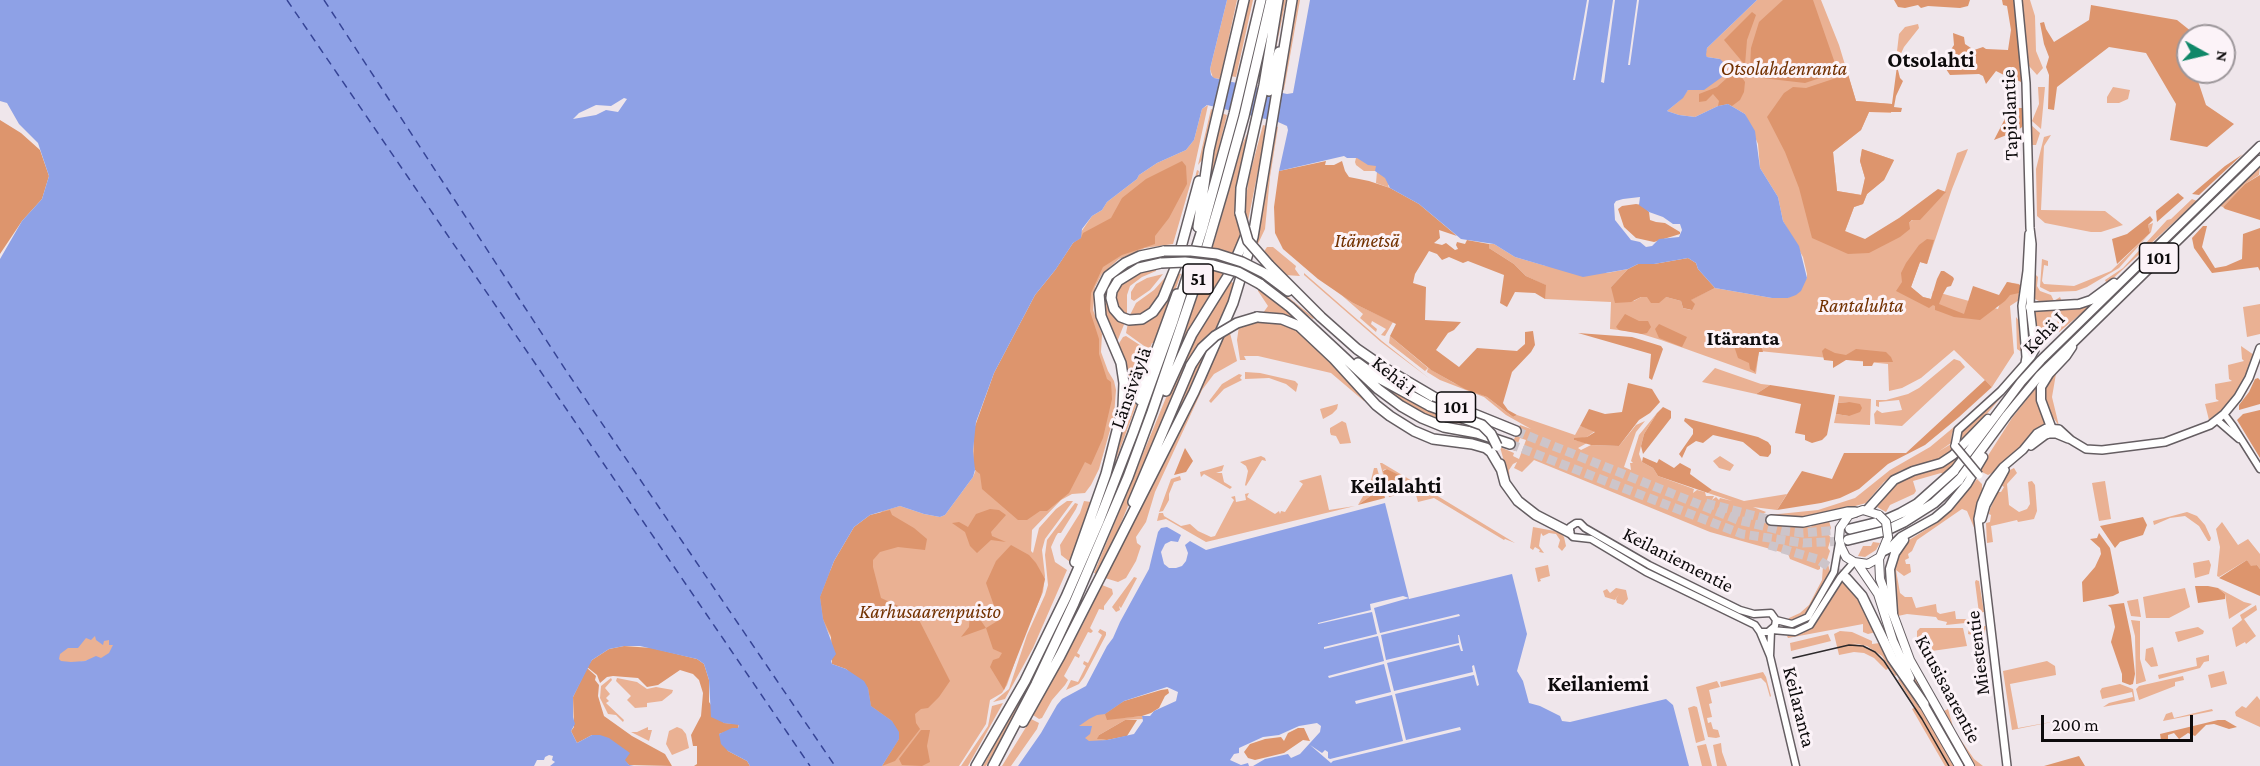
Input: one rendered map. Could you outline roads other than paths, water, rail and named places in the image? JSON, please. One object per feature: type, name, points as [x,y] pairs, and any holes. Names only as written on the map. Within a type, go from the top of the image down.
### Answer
[{"type":"highway","points":[[1134,433],[1144,385],[1195,241],[1209,150],[1243,0]]},
{"type":"highway","points":[[1247,83],[1255,0]]},
{"type":"highway","name":"Länsiväylä","points":[[1247,83],[1261,0]]},
{"type":"highway","name":"Länsiväylä","points":[[993,766],[1061,633],[1103,538],[1142,439],[1197,280],[1247,83],[1271,0]]},
{"type":"highway","points":[[1142,439],[1152,423],[1192,334],[1235,264],[1253,211],[1272,126],[1271,87],[1278,0]]},
{"type":"highway","points":[[1266,269],[1248,240],[1240,213],[1242,188],[1258,123],[1271,87],[1292,0]]},
{"type":"highway","name":"Länsiväylä","points":[[976,766],[1010,710],[1049,630],[1081,562],[1134,433],[1179,305],[1239,115]]},
{"type":"highway","points":[[993,766],[1009,745],[1044,686],[1194,392],[1226,319],[1253,237],[1268,143]]},
{"type":"highway","name":"Kehä I","points":[[1850,529],[1883,521],[1900,513],[1956,476],[2004,405],[2041,360],[2260,146]]},
{"type":"highway","name":"Kehä I","points":[[1209,150],[1176,266],[1167,290],[1153,312],[1146,317],[1134,321],[1118,314],[1111,298],[1112,291],[1118,281],[1139,268],[1161,262],[1194,262],[1238,273],[1260,284],[1277,297],[1390,398],[1422,418],[1444,427],[1495,438],[1510,444]]},
{"type":"highway","name":"Kehä I","points":[[1844,541],[1885,531],[1934,503],[2040,375],[2260,160]]},
{"type":"highway","points":[[1049,630],[1098,500],[1116,442],[1124,392],[1119,357],[1101,316],[1098,301],[1104,281],[1125,263],[1140,256],[1164,251],[1217,254],[1266,269]]},
{"type":"highway","points":[[2030,307],[2070,305],[2091,300],[2138,265]]},
{"type":"highway","name":"Kehä I","points":[[1266,269],[1357,349],[1412,387],[1516,431]]},
{"type":"highway","points":[[1110,558],[1191,365],[1202,348],[1215,336],[1237,323],[1257,317],[1276,317],[1293,323],[1304,330],[1386,404],[1410,416],[1422,418]]},
{"type":"highway","points":[[2049,431],[2041,400],[2041,387],[2080,334]]},
{"type":"highway","points":[[1334,358],[1376,405],[1402,424],[1433,439],[1486,448],[1491,452],[1505,483],[1518,501],[1536,515],[1569,532]]},
{"type":"highway","points":[[1347,360],[1356,361],[1377,377],[1430,406],[1482,425],[1491,434],[1497,446],[1500,469]]},
{"type":"highway","points":[[1867,510],[1894,480],[1913,471],[1932,466],[1953,455],[1993,412],[2004,405]]},
{"type":"highway","points":[[1881,555],[1901,537],[1935,518],[1957,498],[2001,431],[2007,415]]},
{"type":"highway","points":[[1771,520],[1803,522],[1855,512]]},
{"type":"highway","points":[[1893,613],[1889,582],[1890,565],[1897,550],[1912,531]]},
{"type":"highway","points":[[1846,578],[1888,629],[1889,643],[1901,673],[1924,704]]},
{"type":"main road","name":"Tapiolantie","points":[[1993,485],[1979,475],[1955,446],[1958,430],[1990,402],[2035,350],[2030,307],[2032,244],[2026,83],[2018,0]]},
{"type":"main road","name":"Tapiolantie","points":[[2024,364],[2026,357],[2022,306],[2030,228]]},
{"type":"main road","points":[[2049,431],[2059,429],[2071,440],[2093,450],[2147,445],[2177,438],[2221,417],[2244,388],[2260,348]]},
{"type":"main road","name":"Miestentie","points":[[2007,766],[1981,536],[1983,513],[1993,485],[2011,460],[2039,431],[2049,431]]},
{"type":"main road","points":[[1844,541],[1841,525],[1855,512],[1867,510],[1879,515],[1887,526],[1888,537],[1881,555],[1868,564],[1855,563]]},
{"type":"main road","name":"Kuusisaarentie","points":[[1844,541],[1846,557],[1855,563],[1878,594],[1888,629],[1902,638],[1918,677],[1970,766]]},
{"type":"main road","name":"Kuusisaarentie","points":[[1881,555],[1880,579],[1893,613],[1888,629]]},
{"type":"main road","name":"Kuusisaarentie","points":[[1924,704],[1959,766]]},
{"type":"street","points":[[2221,417],[2260,469]]},
{"type":"street","points":[[1576,523],[1582,524],[1585,528],[1582,537],[1573,537],[1569,532],[1571,525],[1576,523]]},
{"type":"street","name":"Keilaniementie","points":[[1585,528],[1649,565],[1733,607],[1759,614]]},
{"type":"street","name":"Keilaniementie","points":[[1582,537],[1592,539],[1646,572],[1755,625]]},
{"type":"street","points":[[1844,541],[1832,578],[1808,617],[1792,624],[1776,620],[1771,613],[1759,614],[1755,618],[1755,625],[1760,632],[1790,633],[1809,625],[1840,578],[1855,563]]},
{"type":"street","points":[[1771,631],[1776,620]]},
{"type":"street","name":"Keilaranta","points":[[1770,656],[1771,631]]},
{"type":"street","name":"Keilaranta","points":[[1760,632],[1770,656],[1796,766]]},
{"type":"water","points":[[0,0],[1227,0],[1210,69],[1211,75],[1214,78],[1287,94],[1293,93],[1310,0],[1757,0],[1707,48],[1707,57],[1720,59],[1724,63],[1722,77],[1704,90],[1688,90],[1683,98],[1667,111],[1695,117],[1718,106],[1728,104],[1745,114],[1755,131],[1760,168],[1778,197],[1783,221],[1799,246],[1807,278],[1801,291],[1796,295],[1788,298],[1772,298],[1715,288],[1698,269],[1696,263],[1688,258],[1654,264],[1638,264],[1628,269],[1583,277],[1515,257],[1494,244],[1461,239],[1419,204],[1390,188],[1385,178],[1375,171],[1376,166],[1368,165],[1357,158],[1344,156],[1279,171],[1287,126],[1207,105],[1202,109],[1194,140],[1186,150],[1157,163],[1139,175],[1107,202],[1102,210],[1092,216],[1082,229],[1081,238],[1073,243],[1035,295],[994,373],[976,422],[973,477],[945,515],[940,517],[924,514],[900,506],[870,515],[854,527],[834,561],[820,597],[823,619],[836,654],[831,661],[832,664],[846,669],[864,681],[868,688],[871,706],[892,721],[899,732],[899,739],[882,766],[750,766],[747,761],[728,751],[721,744],[719,734],[732,728],[738,728],[739,725],[724,723],[711,717],[709,680],[704,664],[697,659],[640,646],[624,646],[609,649],[592,660],[573,697],[575,724],[571,731],[577,743],[592,735],[609,738],[630,753],[625,760],[629,765],[634,766],[550,766],[555,762],[552,760],[553,756],[549,755],[544,760],[537,760],[534,766],[0,766],[0,259],[22,221],[42,199],[49,176],[38,143],[19,124],[7,103],[0,101]],"holes":[[[624,98],[627,99],[618,112],[606,110],[596,115],[573,119],[579,113],[596,105],[611,106]],[[1640,197],[1639,205],[1649,212],[1673,224],[1680,224],[1682,230],[1679,237],[1659,239],[1652,246],[1646,247],[1640,242],[1631,240],[1615,220],[1614,204],[1623,199]],[[95,636],[96,640],[103,645],[104,641],[109,640],[109,645],[113,645],[109,653],[101,658],[96,656],[85,661],[71,662],[59,659],[60,654],[68,648],[78,648],[86,638],[91,640]]]},
{"type":"water","points":[[1385,503],[1409,599],[1512,574],[1527,634],[1517,671],[1523,681],[1529,703],[1560,716],[1562,721],[1570,722],[1666,699],[1673,705],[1689,766],[1253,766],[1265,759],[1288,754],[1291,758],[1300,754],[1320,732],[1321,726],[1317,723],[1299,726],[1279,735],[1263,737],[1239,748],[1239,753],[1234,754],[1230,760],[1241,765],[1248,763],[1249,766],[1018,766],[1062,699],[1086,686],[1149,569],[1161,528],[1167,527],[1181,535],[1178,542],[1171,541],[1165,544],[1161,552],[1164,564],[1169,568],[1182,566],[1186,561],[1188,553],[1185,545],[1190,541],[1206,550]],"holes":[[[1167,687],[1178,692],[1176,701],[1154,711],[1150,716],[1142,716],[1143,721],[1134,734],[1089,741],[1085,738],[1090,734],[1092,726],[1079,726],[1097,715],[1105,714],[1124,701]]]},
{"type":"tunnel","points":[[1516,431],[1738,520],[1803,533],[1850,529]]},
{"type":"tunnel","points":[[1510,444],[1742,534],[1803,543],[1846,541]]},
{"type":"tunnel","points":[[1706,503],[1771,520]]},
{"type":"tunnel","points":[[1769,545],[1817,559],[1846,578]]},
{"type":"tram line","points":[[1793,658],[1849,645],[1863,646],[1875,652],[1884,661],[1922,719],[1949,766]]},
{"type":"district","name":"Otsolahti","points":[[1931,60]]},
{"type":"district","name":"Itäranta","points":[[1743,339]]},
{"type":"district","name":"Keilalahti","points":[[1396,486]]},
{"type":"district","name":"Keilaniemi","points":[[1598,684]]},
{"type":"park label","name":"Otsolahdenranta","points":[[1784,69]]},
{"type":"park label","name":"Itämetsä","points":[[1367,241]]},
{"type":"park label","name":"Rantaluhta","points":[[1861,306]]},
{"type":"park label","name":"Karhusaarenpuisto","points":[[930,612]]}]
